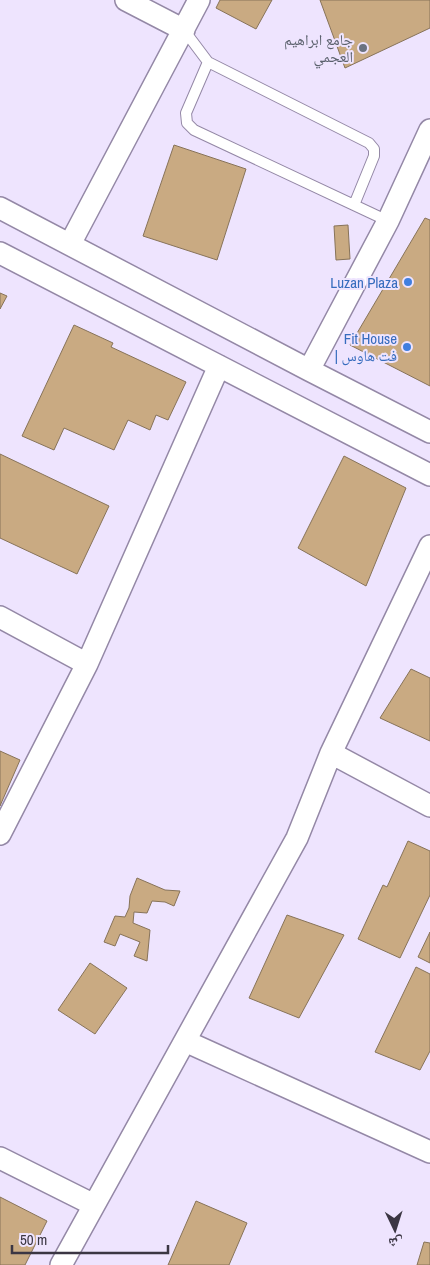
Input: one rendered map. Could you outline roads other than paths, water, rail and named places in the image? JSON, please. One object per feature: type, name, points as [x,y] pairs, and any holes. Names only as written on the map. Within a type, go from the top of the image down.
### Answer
[{"type":"street","points":[[126,0],[184,30]]},
{"type":"street","points":[[70,244],[199,0]]},
{"type":"street","points":[[309,370],[388,221],[423,161],[430,130]]},
{"type":"street","points":[[0,208],[430,432]]},
{"type":"street","points":[[0,252],[430,474]]},
{"type":"street","points":[[0,834],[87,664],[219,366]]},
{"type":"street","points":[[61,1265],[297,838],[331,753],[430,546]]},
{"type":"street","points":[[0,617],[87,664]]},
{"type":"street","points":[[331,753],[430,806]]},
{"type":"street","points":[[185,1041],[430,1152]]},
{"type":"street","points":[[0,1158],[94,1206]]},
{"type":"lane","points":[[184,30],[208,62],[369,143],[374,149],[374,156],[354,205]]},
{"type":"lane","points":[[208,62],[186,113],[187,123],[194,130],[388,221]]},
{"type":"place","name":"جامع ابراهيم العجمي","points":[[363,48]]},
{"type":"place","name":"Luzan Plaza","points":[[408,282]]},
{"type":"place","name":"Fit House | فت هاوس","points":[[407,347]]}]
